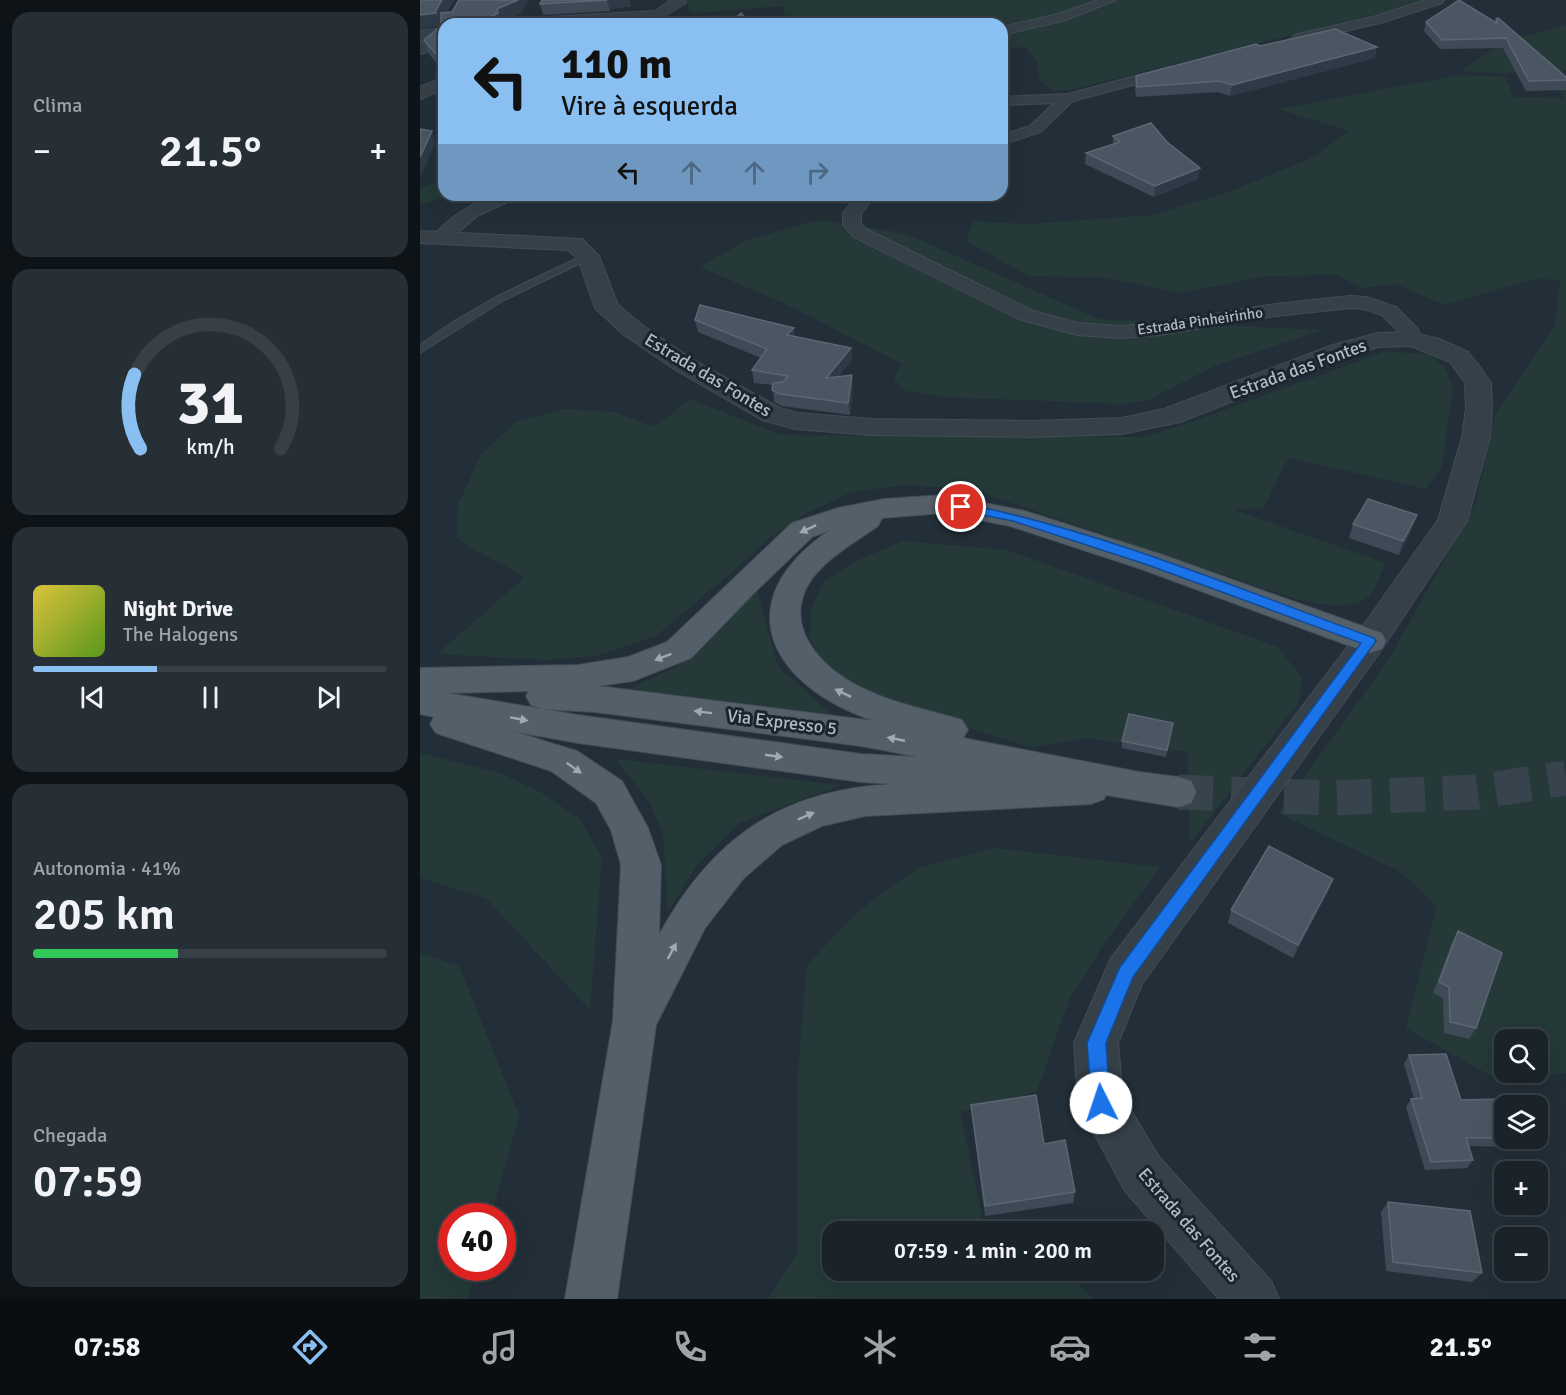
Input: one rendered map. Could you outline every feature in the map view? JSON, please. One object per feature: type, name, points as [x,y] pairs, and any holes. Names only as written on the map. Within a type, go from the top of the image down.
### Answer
[{"type":"main road","points":[[420,681],[578,676],[633,669],[679,650],[742,586],[802,530],[838,517],[884,508],[943,504],[1015,518],[1152,562],[1370,641]]},
{"type":"main road","points":[[884,508],[812,560],[793,583],[784,611],[788,639],[798,659],[819,681],[848,696],[912,719],[1139,787]]},
{"type":"main road","name":"Via Expresso 5","points":[[420,690],[595,699],[861,732],[1139,787]]},
{"type":"main road","name":"Via Expresso 5","points":[[420,701],[578,729],[861,768],[1139,787],[1178,792]]},
{"type":"main road","points":[[420,715],[564,761],[609,792],[629,828],[641,865],[635,1021],[591,1299]]},
{"type":"main road","points":[[635,1021],[691,915],[730,866],[769,834],[814,812],[865,801],[1139,787]]},
{"type":"street","points":[[646,18],[673,9],[679,3],[678,0]]},
{"type":"street","points":[[1008,30],[1062,17],[1110,0]]},
{"type":"street","points":[[1290,40],[1380,19],[1438,0]]},
{"type":"street","points":[[420,36],[438,33]]},
{"type":"street","points":[[420,50],[438,35]]},
{"type":"street","points":[[1008,101],[1068,98],[1180,68]]},
{"type":"street","points":[[420,94],[438,85]]},
{"type":"street","points":[[1008,138],[1035,129],[1068,98]]},
{"type":"street","points":[[430,238],[492,201]]},
{"type":"street","name":"Estrada Pinheirinho","points":[[862,201],[852,213],[852,225],[860,233],[1026,315],[1051,323],[1077,329],[1118,332],[1160,329],[1268,311],[1350,302],[1366,303],[1389,311],[1411,333],[1411,339]]},
{"type":"street","points":[[430,238],[574,244],[588,256]]},
{"type":"street","name":"Estrada das Fontes","points":[[588,256],[607,308],[633,330],[683,364],[751,403],[771,414],[795,421],[871,427],[1033,429],[1122,426],[1171,416],[1360,344],[1378,340],[1411,339],[1430,344],[1459,357],[1471,372],[1478,383],[1479,409],[1476,437],[1452,521],[1370,641],[1126,972],[1096,1043],[1101,1103],[1142,1174],[1252,1299]]},
{"type":"lane","points":[[420,350],[484,307],[534,280],[588,256]]},
{"type":"green space","points":[[686,0],[1423,0],[1425,2],[1074,89],[1053,91],[1040,80],[1037,62],[1025,47],[1008,48],[1008,18],[786,18],[783,6],[698,13],[689,10]]},
{"type":"green space","points":[[738,15],[737,18],[678,18]]},
{"type":"green space","points":[[1566,25],[1566,71],[1504,73],[1460,71],[1505,42]]},
{"type":"green space","points":[[1459,75],[1505,77],[1514,97],[1564,98],[1550,78],[1566,77],[1566,1073],[1548,1075],[1548,1029],[1494,1029],[1494,1078],[1406,1028],[1437,906],[1399,871],[1278,813],[1387,662],[1476,503],[1495,415],[1555,325],[1560,281],[1538,278],[1444,305],[1396,284],[1361,288],[1338,275],[1267,276],[1180,293],[1108,278],[1029,276],[966,241],[972,221],[1030,224],[1152,215],[1232,191],[1313,157],[1349,131],[1279,109]]},
{"type":"green space","points":[[437,182],[438,199],[420,205],[420,188]]},
{"type":"green space","points":[[829,221],[906,234],[1099,319],[1322,330],[1217,365],[1148,400],[1123,404],[943,397],[906,391],[894,379],[902,364],[792,307],[700,267],[745,241],[809,222]]},
{"type":"green space","points":[[1387,351],[1430,355],[1444,366],[1453,387],[1442,466],[1426,489],[1290,458],[1262,508],[1234,510],[1386,563],[1371,594],[1355,604],[1322,604],[1292,598],[973,490],[906,485],[852,492],[805,514],[764,542],[737,568],[656,636],[596,656],[547,660],[437,654],[524,578],[473,549],[457,537],[458,505],[481,455],[514,423],[563,409],[613,412],[655,427],[690,399],[782,435],[1144,437]]},
{"type":"green space","points":[[903,541],[1007,550],[1278,647],[1302,678],[1299,702],[1190,843],[1188,752],[1086,738],[1031,747],[866,697],[825,673],[810,637],[811,608],[824,581],[861,559]]},
{"type":"green space","points":[[757,591],[778,667],[834,716],[620,693],[676,667]]},
{"type":"green space","points":[[420,753],[500,773],[542,793],[580,819],[602,858],[590,1010],[487,899],[420,878]]},
{"type":"green space","points":[[616,759],[841,785],[739,823],[697,865],[668,912],[663,834],[650,803]]},
{"type":"green space","points":[[994,848],[1160,867],[1102,947],[1069,1000],[1037,1091],[960,1112],[983,1221],[822,1221],[822,1281],[1078,1281],[1093,1299],[768,1299],[797,1253],[797,1085],[807,965],[858,911],[918,868]]},
{"type":"green space","points":[[420,953],[459,966],[519,1116],[495,1203],[438,1203],[438,1281],[472,1281],[467,1299],[420,1299]]},
{"type":"building","points":[[420,0],[442,0],[436,13],[420,15]]},
{"type":"building","points":[[459,0],[518,0],[497,9],[498,13],[488,18],[441,18],[441,13],[452,12]]},
{"type":"building","points":[[542,0],[607,0],[540,4]]},
{"type":"building","points":[[1459,0],[1498,24],[1496,19],[1498,18],[1566,77],[1566,80],[1529,81],[1506,38],[1442,40],[1426,22]]},
{"type":"building","points":[[741,13],[746,18],[736,18]]},
{"type":"building","points":[[438,28],[438,52],[436,54],[424,40]]},
{"type":"building","points":[[1335,29],[1377,47],[1232,85],[1220,81],[1137,87],[1136,76],[1256,44],[1260,46]]},
{"type":"building","points":[[1151,123],[1167,142],[1200,168],[1155,186],[1086,153],[1120,142],[1113,136]]},
{"type":"building","points":[[420,129],[432,131],[420,157]]},
{"type":"building","points":[[700,305],[794,328],[787,335],[851,348],[826,378],[852,375],[848,403],[780,394],[772,390],[773,383],[783,382],[788,376],[752,370],[767,349],[695,320]]},
{"type":"building","points":[[1368,499],[1417,515],[1403,541],[1353,524]]},
{"type":"building","points":[[1129,714],[1173,723],[1167,750],[1122,741]]},
{"type":"building","points":[[1269,846],[1333,879],[1298,945],[1231,910]]},
{"type":"building","points":[[1458,931],[1502,953],[1476,1028],[1450,1022],[1449,987],[1439,982]]},
{"type":"building","points":[[1446,1054],[1461,1100],[1494,1099],[1494,1138],[1466,1138],[1473,1160],[1431,1162],[1411,1099],[1422,1098],[1409,1055]]},
{"type":"building","points":[[1036,1095],[1044,1144],[1065,1140],[1075,1192],[985,1206],[971,1105]]},
{"type":"building","points":[[1388,1202],[1470,1211],[1482,1273],[1393,1262]]},
{"type":"tunnel","points":[[1178,792],[1331,798],[1476,792],[1566,778]]},
{"type":"route","points":[[961,507],[1015,518],[1152,562],[1370,641],[1126,972],[1096,1043],[1101,1103]]}]
